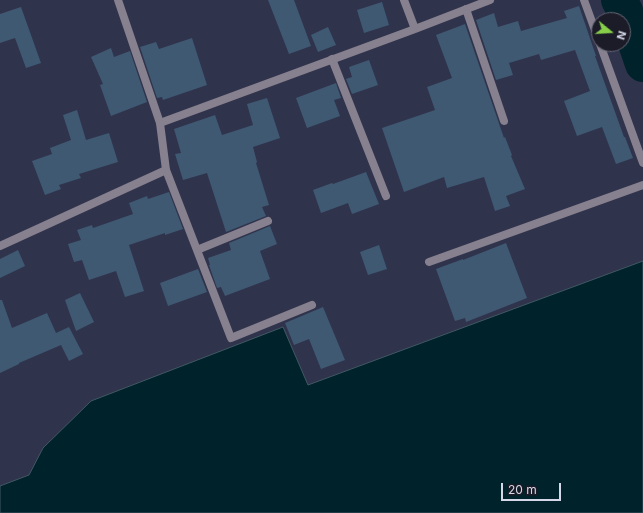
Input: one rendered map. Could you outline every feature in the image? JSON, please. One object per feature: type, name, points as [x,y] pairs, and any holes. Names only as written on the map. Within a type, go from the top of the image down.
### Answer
[{"type":"street","points":[[118,0],[160,123],[166,170],[231,338],[312,305]]},
{"type":"street","points":[[404,0],[415,29]]},
{"type":"street","points":[[160,123],[490,0]]},
{"type":"street","points":[[584,0],[591,18]]},
{"type":"street","points":[[466,9],[504,121]]},
{"type":"street","points":[[603,52],[643,163]]},
{"type":"street","points":[[332,59],[386,196]]},
{"type":"street","points":[[0,246],[166,170]]},
{"type":"street","points":[[429,262],[643,185]]},
{"type":"street","points":[[197,250],[268,221]]},
{"type":"water","points":[[643,261],[643,513],[0,513],[0,486],[29,475],[43,448],[91,401],[283,327],[308,385]]},
{"type":"building","points":[[268,0],[294,0],[311,46],[289,54]]},
{"type":"building","points":[[382,2],[389,25],[364,33],[357,10]]},
{"type":"building","points":[[579,6],[591,41],[591,52],[595,52],[624,137],[633,158],[616,164],[602,127],[577,136],[564,101],[590,91],[575,50],[541,60],[539,54],[509,63],[513,75],[496,80],[476,20],[494,13],[498,27],[518,21],[521,31],[567,18],[564,11]]},
{"type":"building","points":[[21,7],[41,63],[26,68],[15,38],[0,43],[0,14]]},
{"type":"building","points":[[465,24],[504,138],[505,137],[512,155],[511,156],[525,189],[506,196],[510,206],[495,211],[484,177],[447,188],[444,177],[404,192],[382,128],[435,110],[427,87],[452,78],[436,35]]},
{"type":"building","points":[[328,27],[336,45],[318,52],[311,35]]},
{"type":"building","points":[[192,38],[207,85],[163,100],[162,97],[157,98],[140,47],[156,42],[159,49]]},
{"type":"building","points":[[111,48],[114,57],[130,51],[147,102],[111,116],[100,85],[103,84],[91,57]]},
{"type":"building","points":[[369,60],[378,85],[352,94],[346,79],[352,77],[349,67]]},
{"type":"building","points":[[336,83],[341,98],[334,100],[340,116],[307,128],[296,98]]},
{"type":"building","points":[[267,98],[280,138],[253,147],[256,163],[269,205],[262,207],[266,216],[226,232],[207,173],[183,180],[175,154],[181,153],[174,129],[215,115],[222,135],[253,125],[247,104]]},
{"type":"building","points":[[77,110],[86,140],[109,133],[118,162],[79,174],[81,178],[59,185],[61,189],[45,195],[32,161],[52,154],[50,148],[71,140],[63,115]]},
{"type":"building","points":[[366,172],[379,204],[352,214],[348,203],[321,213],[313,190]]},
{"type":"building","points":[[169,192],[183,229],[165,235],[165,233],[129,245],[144,291],[125,297],[116,271],[89,280],[82,260],[74,262],[68,244],[81,240],[77,230],[92,225],[93,228],[133,214],[129,203],[147,196],[148,199]]},
{"type":"building","points":[[270,226],[277,244],[260,251],[270,279],[225,296],[221,287],[217,288],[208,258],[231,250],[229,243]]},
{"type":"building","points":[[506,243],[527,298],[466,322],[465,318],[455,321],[436,269]]},
{"type":"building","points":[[379,245],[387,269],[368,275],[360,252]]},
{"type":"building","points":[[18,250],[25,266],[0,278],[0,259]]},
{"type":"building","points":[[198,269],[207,292],[168,306],[160,283]]},
{"type":"building","points":[[80,293],[94,322],[76,331],[65,300]]},
{"type":"building","points":[[0,300],[2,300],[12,328],[47,313],[56,333],[69,327],[83,354],[69,361],[61,345],[0,373]]},
{"type":"building","points":[[323,307],[345,360],[321,369],[309,339],[294,345],[285,323]]},
{"type":"waterway","points":[[619,0],[625,11],[643,64]]}]
